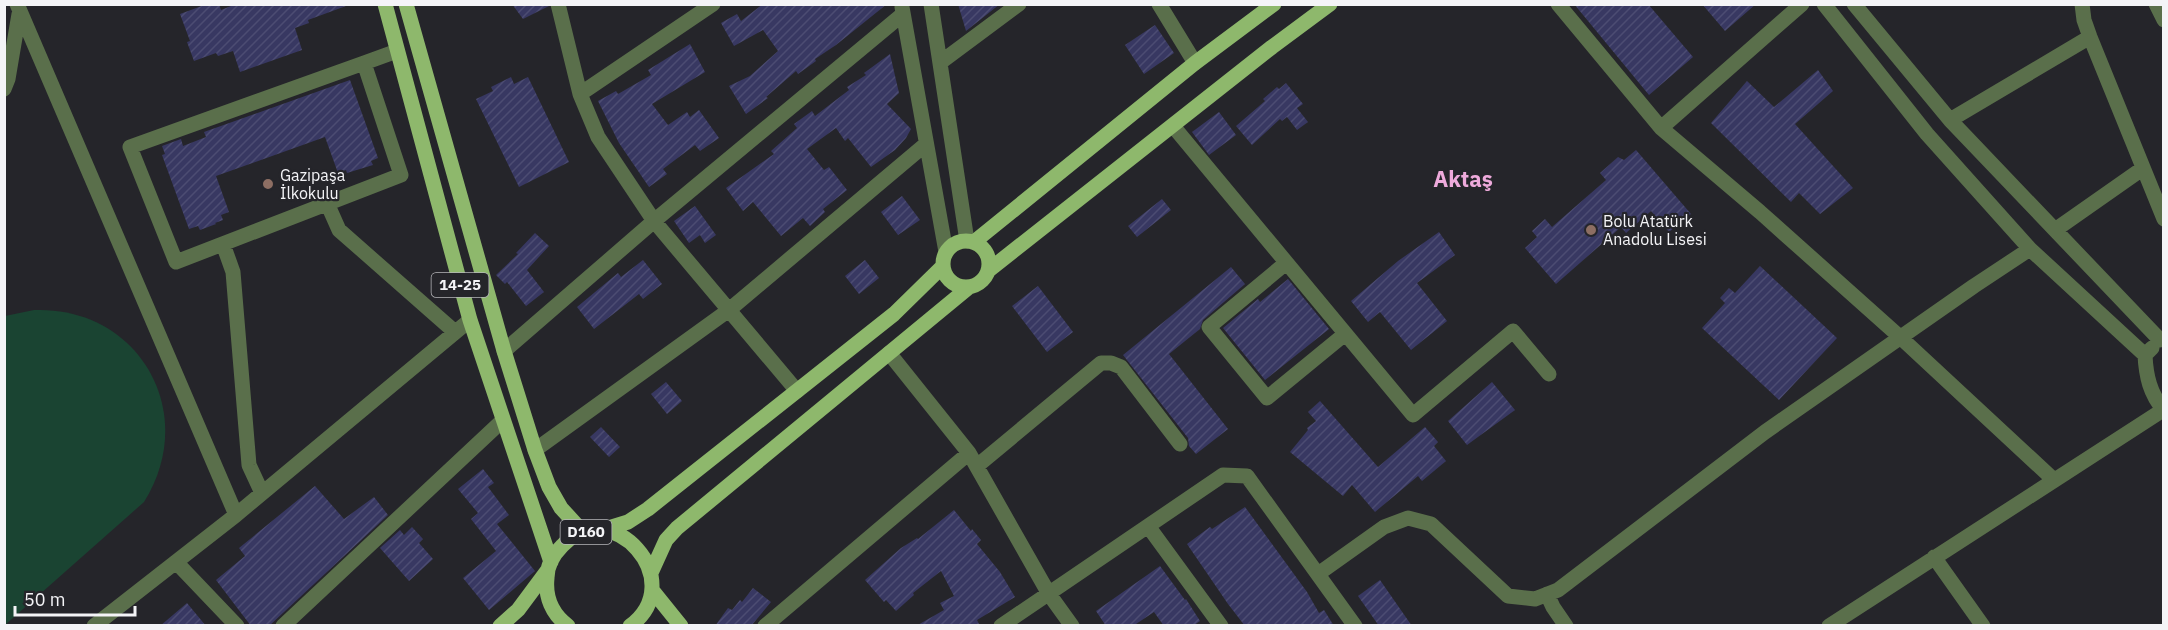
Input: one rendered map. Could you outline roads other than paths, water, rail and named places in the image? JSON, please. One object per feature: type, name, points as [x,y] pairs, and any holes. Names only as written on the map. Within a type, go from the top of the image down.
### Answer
[{"type":"main road","name":"14-25","points":[[385,4],[470,320],[549,566]]},
{"type":"main road","name":"14-25","points":[[406,4],[504,351],[535,450],[549,487],[561,508],[583,532]]},
{"type":"main road","points":[[971,242],[1195,63],[1274,4]]},
{"type":"main road","points":[[651,573],[666,540],[677,528],[968,288],[982,282],[989,270],[1330,4]]},
{"type":"main road","points":[[602,530],[628,522],[648,509],[894,314],[957,243],[971,242],[984,249],[988,255],[989,270]]},
{"type":"main road","points":[[945,259],[945,273],[954,284],[968,288]]},
{"type":"main road","name":"D160","points":[[549,566],[554,554],[567,540],[583,532],[602,530],[620,534],[635,544],[645,558],[651,573],[652,590],[647,606],[630,626]]},
{"type":"main road","points":[[500,626],[518,610],[549,566]]},
{"type":"main road","points":[[549,566],[546,589],[551,607],[568,626]]},
{"type":"main road","points":[[652,590],[681,626]]},
{"type":"street","points":[[558,4],[580,94],[598,137],[654,221],[797,391]]},
{"type":"street","points":[[580,94],[713,4]]},
{"type":"street","points":[[932,4],[971,242]]},
{"type":"street","points":[[941,62],[1019,4]]},
{"type":"street","points":[[1159,4],[1195,63]]},
{"type":"street","points":[[1558,4],[1661,128],[1760,212],[1900,337],[2054,480]]},
{"type":"street","points":[[1661,128],[1802,4]]},
{"type":"street","points":[[1824,4],[1927,134],[2030,249],[2145,355],[2146,373],[2152,393],[2163,410],[1828,626]]},
{"type":"street","points":[[1854,4],[1950,120],[2162,340],[2145,355]]},
{"type":"street","points":[[2082,4],[2084,20],[2090,37],[2163,219]]},
{"type":"street","points":[[2156,4],[2163,20]]},
{"type":"street","points":[[4,90],[8,79],[18,9]]},
{"type":"street","points":[[18,9],[236,515]]},
{"type":"street","points":[[504,351],[903,9]]},
{"type":"street","points":[[903,9],[945,259]]},
{"type":"street","points":[[1950,120],[2090,37]]},
{"type":"street","points":[[364,63],[400,175],[176,262],[130,147],[397,51]]},
{"type":"street","points":[[1173,126],[1413,415],[1513,332],[1549,374]]},
{"type":"street","points":[[535,450],[729,310],[926,144]]},
{"type":"street","points":[[2055,230],[2142,169]]},
{"type":"street","points":[[327,203],[339,230],[455,332]]},
{"type":"street","points":[[223,244],[233,272],[249,465],[262,493]]},
{"type":"street","points":[[1318,574],[1384,527],[1408,518],[1431,524],[1508,596],[1535,599],[1558,590],[1765,432],[2030,249]]},
{"type":"street","points":[[1286,263],[1209,327],[1268,398],[1345,334]]},
{"type":"street","points":[[94,626],[236,515],[470,320]]},
{"type":"street","points":[[889,353],[973,460],[1049,594],[1072,626]]},
{"type":"street","points":[[765,626],[973,460],[1101,363],[1121,367],[1180,444]]},
{"type":"street","points":[[283,626],[502,421]]},
{"type":"street","points":[[1001,626],[1223,475],[1247,476],[1355,626]]},
{"type":"street","points":[[1148,526],[1221,626]]},
{"type":"street","points":[[1934,557],[1983,626]]},
{"type":"street","points":[[176,562],[237,626]]},
{"type":"street","points":[[1547,594],[1566,626]]},
{"type":"place","name":"Gazipaşa İlkokulu","points":[[268,184]]},
{"type":"place","name":"Bolu Atatürk Anadolu Lisesi","points":[[1591,230]]},
{"type":"district","name":"Aktaş","points":[[1463,179]]}]
